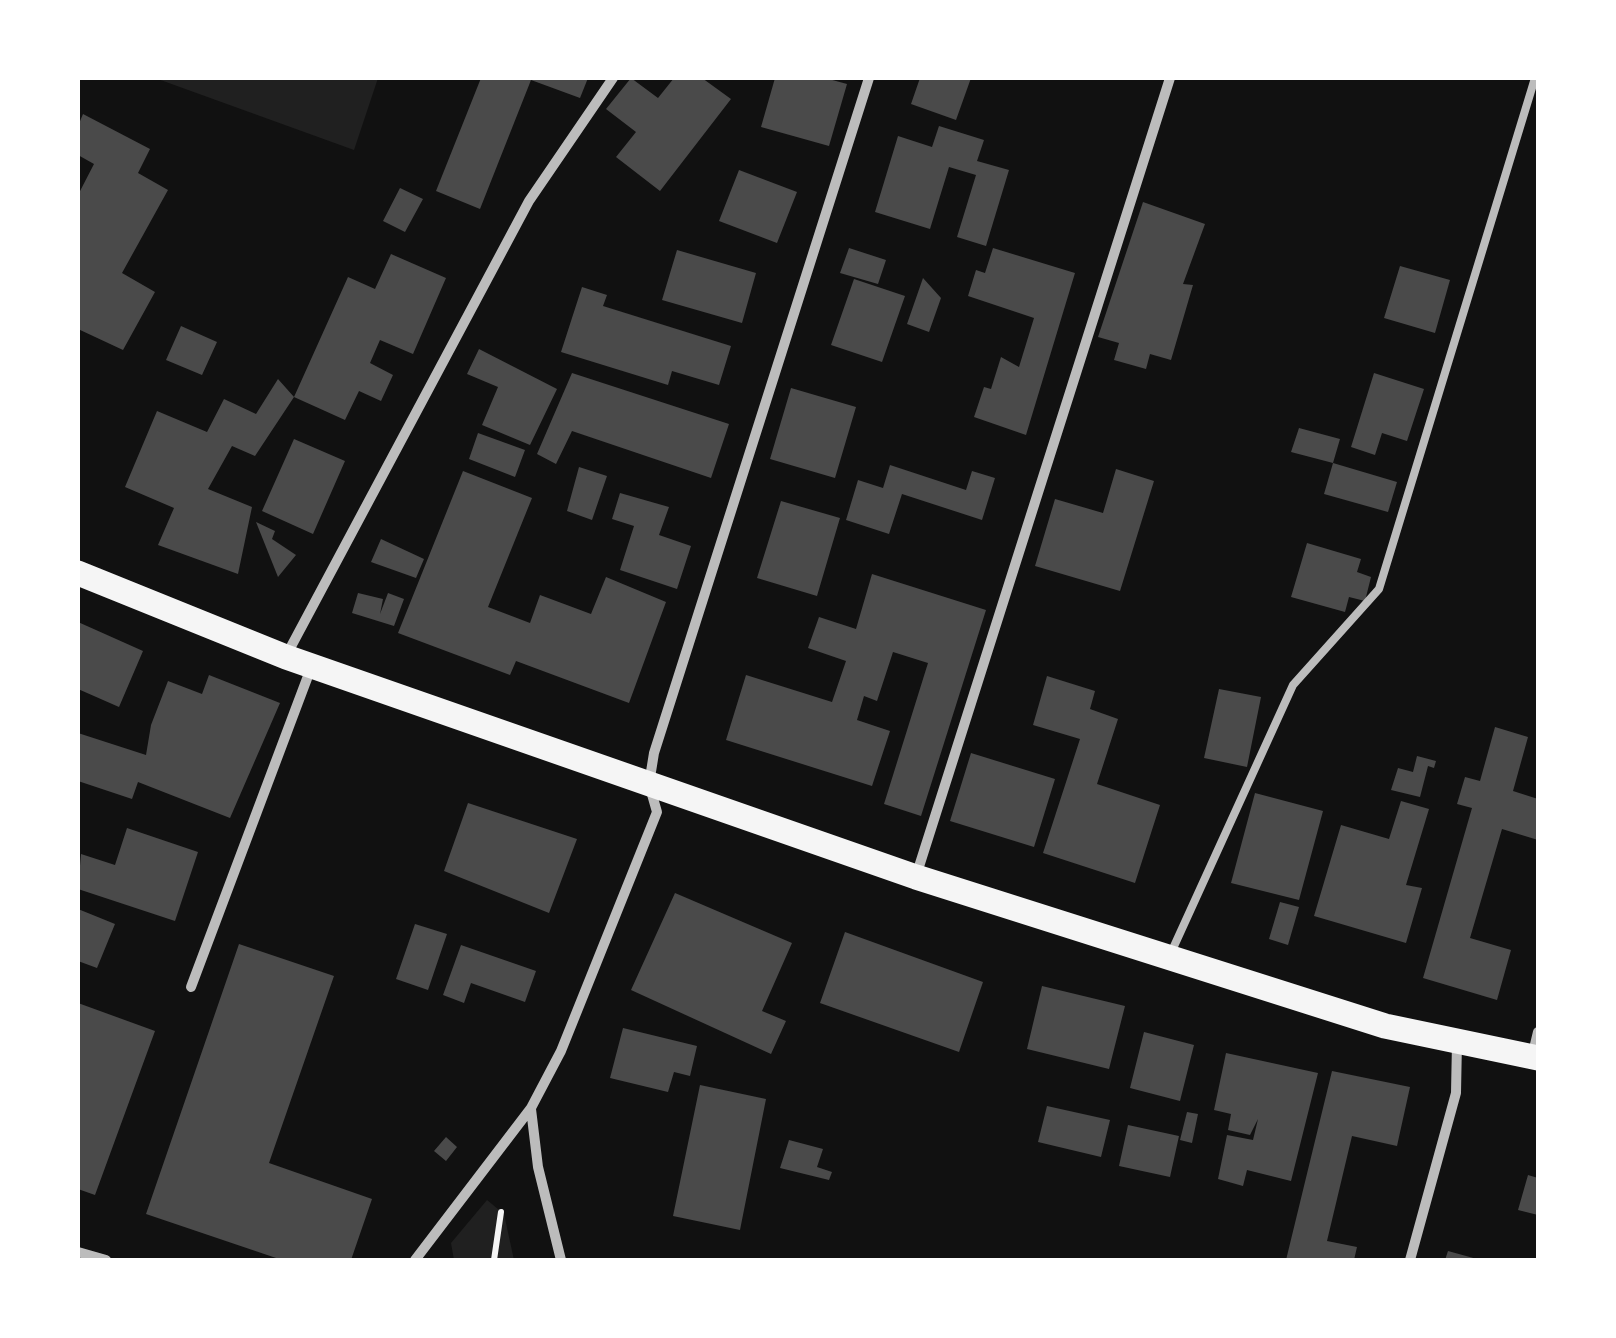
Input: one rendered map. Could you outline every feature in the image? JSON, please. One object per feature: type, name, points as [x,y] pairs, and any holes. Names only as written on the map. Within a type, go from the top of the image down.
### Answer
[{"type":"main road","points":[[78,573],[312,667],[916,876],[1385,1026],[1535,1058]]},
{"type":"street","points":[[286,657],[528,201],[613,78]]},
{"type":"street","points":[[416,1260],[531,1108],[561,1051],[657,812],[649,784],[658,738],[868,78]]},
{"type":"street","points":[[916,876],[1170,78]]},
{"type":"street","points":[[191,987],[312,667]]},
{"type":"street","points":[[1535,1058],[1538,1032]]},
{"type":"street","points":[[1410,1260],[1456,1093],[1458,1041]]},
{"type":"street","points":[[531,1108],[538,1167],[561,1260]]},
{"type":"street","points":[[78,1252],[106,1260]]},
{"type":"lane","points":[[1168,959],[1293,685],[1379,589],[1536,78]]},
{"type":"path","points":[[494,1260],[501,1212]]},
{"type":"shaded area","points":[[155,78],[378,78],[354,150]]},
{"type":"shaded area","points":[[487,1200],[504,1214],[514,1260],[454,1260],[451,1243]]},
{"type":"building","points":[[481,78],[588,78],[580,98],[531,80],[480,209],[436,191]]},
{"type":"building","points":[[631,78],[658,98],[674,78],[702,78],[731,99],[660,191],[616,157],[636,132],[606,109]]},
{"type":"building","points":[[775,78],[825,78],[847,84],[829,146],[761,127]]},
{"type":"building","points":[[920,78],[971,78],[956,120],[911,104]]},
{"type":"building","points":[[83,114],[150,149],[138,173],[168,190],[122,273],[155,292],[123,350],[78,329],[78,195],[94,164],[78,155],[78,126]]},
{"type":"building","points":[[939,126],[984,140],[977,161],[1009,170],[986,246],[957,237],[976,175],[949,167],[930,229],[875,212],[898,136],[932,147]]},
{"type":"building","points":[[739,170],[797,192],[777,243],[719,221]]},
{"type":"building","points":[[400,188],[423,199],[405,232],[383,221]]},
{"type":"building","points":[[1143,202],[1205,224],[1183,284],[1193,285],[1171,360],[1150,354],[1146,369],[1114,360],[1119,343],[1098,337]]},
{"type":"building","points":[[849,248],[886,260],[878,284],[840,273]]},
{"type":"building","points":[[993,248],[1075,273],[1026,435],[974,417],[984,387],[991,389],[1001,357],[1019,367],[1034,318],[968,296],[976,270],[985,273]]},
{"type":"building","points":[[677,250],[756,273],[742,323],[662,300]]},
{"type":"building","points":[[391,254],[446,278],[413,354],[380,340],[370,363],[393,375],[381,401],[359,391],[345,420],[294,397],[348,277],[375,289]]},
{"type":"building","points":[[1400,266],[1450,280],[1435,333],[1384,318]]},
{"type":"building","points":[[923,278],[941,298],[929,332],[907,324]]},
{"type":"building","points":[[854,279],[905,296],[882,362],[831,345]]},
{"type":"building","points":[[582,287],[607,295],[603,306],[731,346],[719,385],[672,371],[668,385],[561,352]]},
{"type":"building","points":[[181,326],[217,342],[202,375],[166,360]]},
{"type":"building","points":[[479,349],[557,389],[530,445],[482,425],[498,387],[467,374]]},
{"type":"building","points":[[572,373],[729,424],[711,478],[572,431],[556,464],[537,454]]},
{"type":"building","points":[[1374,373],[1424,389],[1407,441],[1382,433],[1375,455],[1351,447]]},
{"type":"building","points":[[278,379],[294,397],[255,456],[232,446],[208,489],[252,507],[238,574],[158,545],[174,508],[125,487],[157,411],[207,432],[224,399],[256,414]]},
{"type":"building","points":[[791,388],[856,407],[835,478],[770,459]]},
{"type":"building","points":[[1299,428],[1340,439],[1333,463],[1291,452]]},
{"type":"building","points":[[478,433],[525,450],[515,477],[469,459]]},
{"type":"building","points":[[294,439],[345,461],[313,534],[262,511]]},
{"type":"building","points":[[1333,463],[1397,482],[1388,512],[1324,494]]},
{"type":"building","points":[[890,465],[966,490],[972,471],[995,478],[982,520],[902,494],[889,534],[846,520],[858,480],[883,488]]},
{"type":"building","points":[[579,467],[607,476],[592,520],[567,511]]},
{"type":"building","points":[[1116,469],[1154,481],[1120,591],[1035,566],[1055,499],[1103,513]]},
{"type":"building","points":[[463,471],[532,498],[488,607],[530,623],[540,595],[591,614],[606,577],[666,602],[629,703],[516,661],[510,675],[398,633]]},
{"type":"building","points":[[620,493],[669,507],[659,535],[691,546],[677,589],[620,570],[634,526],[612,519]]},
{"type":"building","points":[[781,501],[840,518],[817,596],[757,578]]},
{"type":"building","points":[[256,522],[275,531],[272,539],[296,555],[278,577]]},
{"type":"building","points":[[381,539],[424,559],[416,578],[371,562]]},
{"type":"building","points":[[1307,543],[1361,559],[1357,572],[1371,577],[1365,601],[1349,597],[1345,612],[1291,597]]},
{"type":"building","points":[[872,574],[986,610],[921,816],[884,804],[928,663],[893,652],[877,701],[864,696],[857,720],[890,731],[872,786],[726,740],[746,675],[832,702],[846,661],[808,648],[819,617],[856,629]]},
{"type":"building","points":[[358,593],[383,599],[380,614],[388,593],[404,599],[394,626],[352,613]]},
{"type":"building","points":[[78,622],[143,651],[119,707],[78,689]]},
{"type":"building","points":[[209,675],[280,703],[230,818],[138,782],[132,799],[78,781],[78,733],[146,755],[151,725],[168,681],[202,694]]},
{"type":"building","points":[[1047,676],[1095,691],[1090,709],[1118,719],[1097,784],[1160,805],[1135,883],[1043,853],[1080,739],[1033,725]]},
{"type":"building","points":[[1219,689],[1261,697],[1247,767],[1204,758]]},
{"type":"building","points":[[1495,727],[1528,737],[1513,791],[1538,799],[1538,840],[1502,829],[1470,938],[1511,950],[1497,1000],[1423,978],[1472,808],[1457,804],[1465,777],[1480,781]]},
{"type":"building","points":[[971,753],[1055,779],[1034,847],[950,821]]},
{"type":"building","points":[[1417,756],[1436,761],[1434,768],[1428,766],[1420,797],[1391,790],[1398,768],[1413,772]]},
{"type":"building","points":[[1255,793],[1323,811],[1299,900],[1231,883]]},
{"type":"building","points":[[1401,801],[1429,809],[1406,885],[1422,888],[1406,943],[1314,916],[1341,825],[1389,839]]},
{"type":"building","points":[[468,803],[577,839],[549,913],[444,871]]},
{"type":"building","points":[[127,828],[198,852],[175,921],[78,889],[81,854],[115,865]]},
{"type":"building","points":[[675,893],[792,943],[762,1011],[786,1021],[771,1054],[631,990]]},
{"type":"building","points":[[1280,902],[1299,907],[1288,945],[1269,939]]},
{"type":"building","points":[[78,909],[115,924],[97,968],[78,961]]},
{"type":"building","points":[[415,924],[447,934],[428,990],[396,979]]},
{"type":"building","points":[[845,932],[983,982],[959,1052],[820,1003]]},
{"type":"building","points":[[239,944],[334,976],[269,1163],[372,1199],[351,1260],[282,1260],[146,1214]]},
{"type":"building","points":[[461,945],[536,971],[525,1002],[471,983],[464,1003],[443,995]]},
{"type":"building","points":[[1042,986],[1125,1006],[1109,1069],[1027,1049]]},
{"type":"building","points":[[78,1003],[155,1031],[95,1195],[78,1189]]},
{"type":"building","points":[[623,1028],[697,1046],[690,1076],[674,1072],[668,1092],[610,1078]]},
{"type":"building","points":[[1144,1032],[1194,1045],[1180,1101],[1130,1088]]},
{"type":"building","points":[[1226,1053],[1318,1073],[1291,1181],[1247,1170],[1243,1186],[1218,1179],[1227,1135],[1253,1140],[1258,1119],[1250,1135],[1228,1130],[1231,1114],[1214,1110]]},
{"type":"building","points":[[1332,1071],[1410,1087],[1397,1146],[1352,1136],[1327,1241],[1357,1247],[1354,1260],[1286,1260]]},
{"type":"building","points":[[700,1085],[766,1099],[740,1230],[673,1216]]},
{"type":"building","points":[[1047,1106],[1110,1120],[1101,1157],[1038,1142]]},
{"type":"building","points":[[1187,1112],[1198,1114],[1192,1143],[1180,1140]]},
{"type":"building","points":[[1128,1125],[1179,1136],[1170,1177],[1119,1166]]},
{"type":"building","points":[[446,1137],[457,1147],[446,1161],[434,1151]]},
{"type":"building","points":[[789,1140],[823,1149],[817,1167],[832,1172],[829,1180],[780,1168]]},
{"type":"building","points":[[1528,1175],[1538,1178],[1538,1215],[1518,1210]]},
{"type":"building","points":[[1448,1251],[1477,1259],[1477,1260],[1445,1260]]}]
